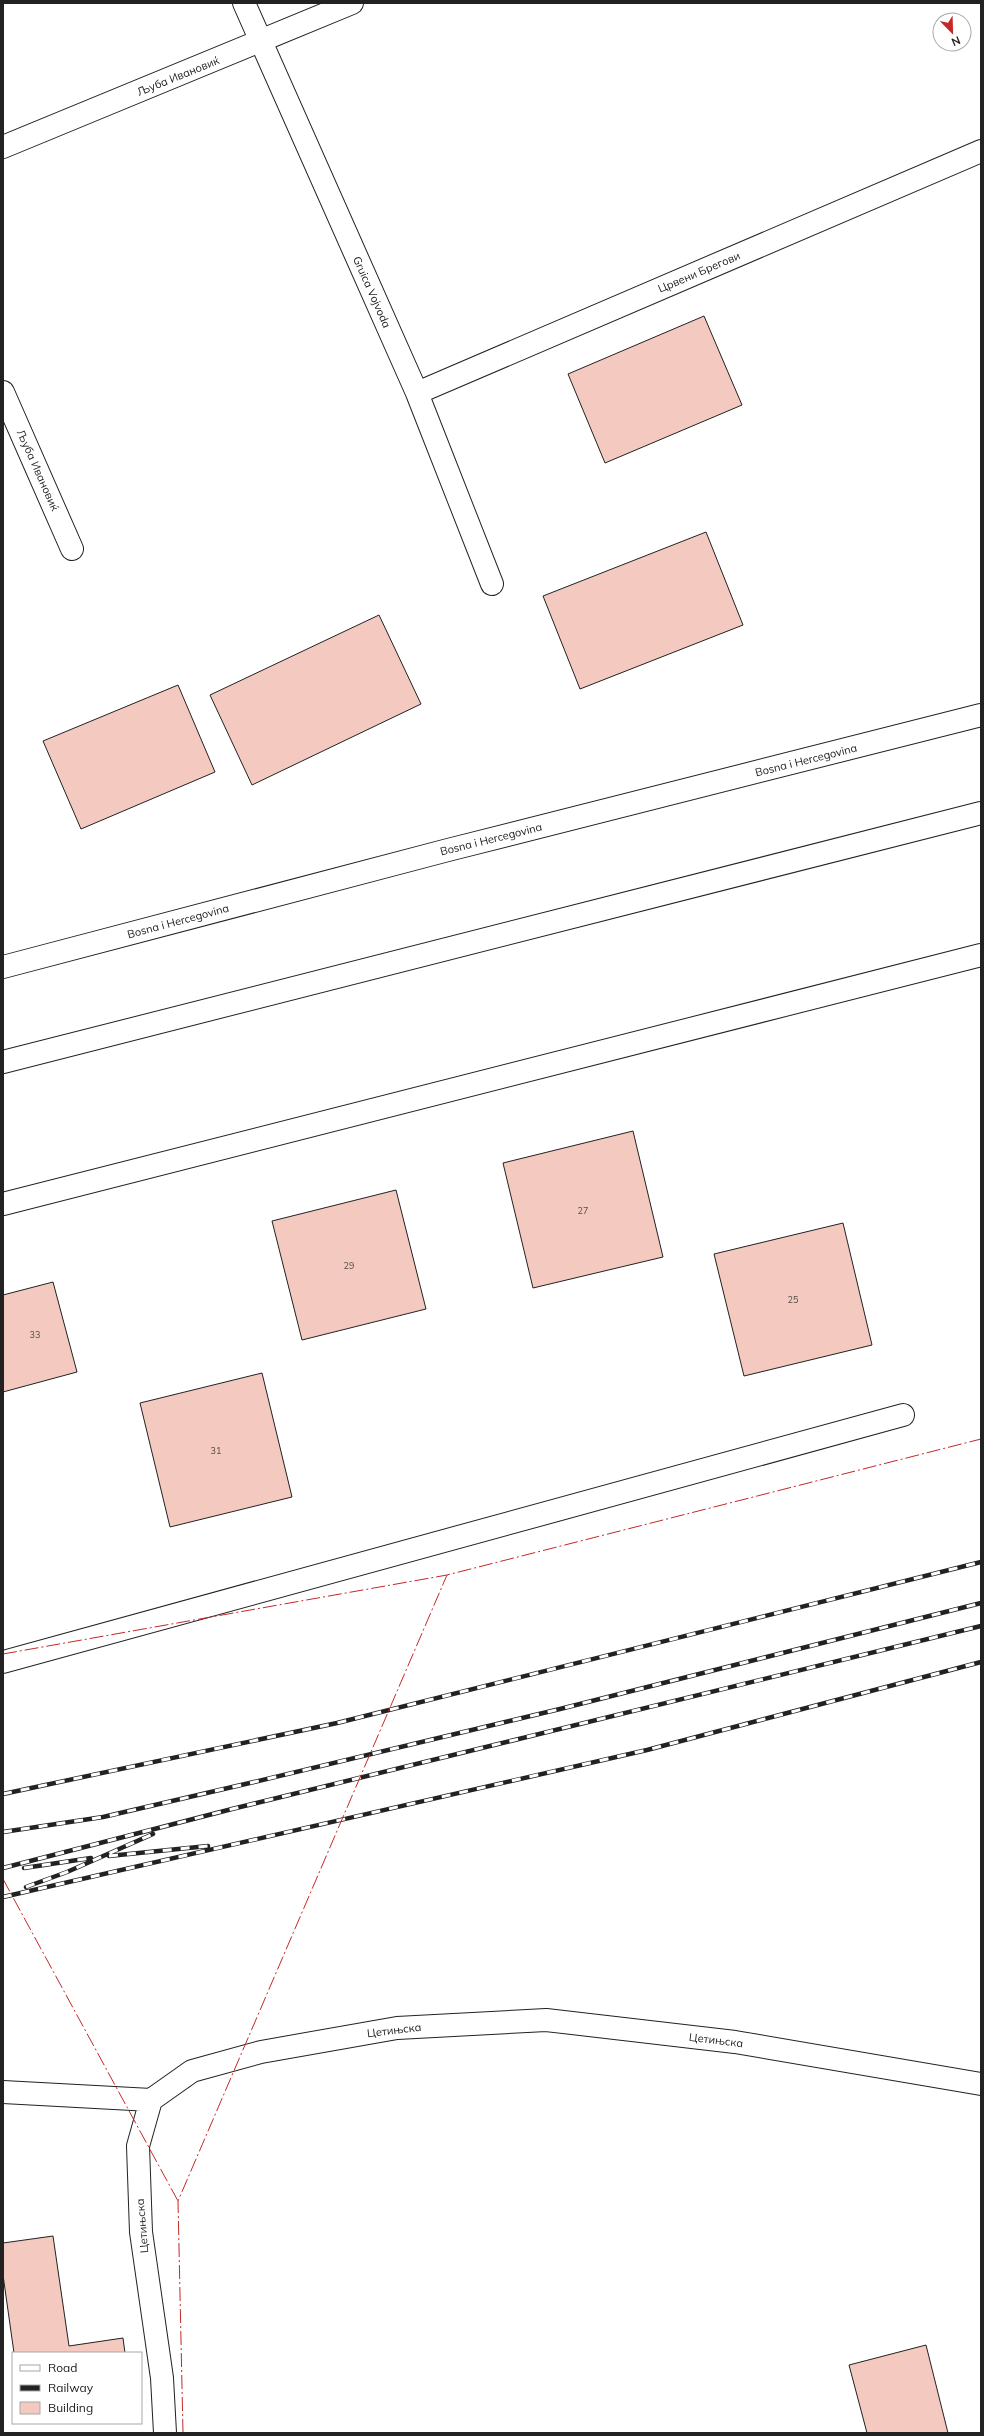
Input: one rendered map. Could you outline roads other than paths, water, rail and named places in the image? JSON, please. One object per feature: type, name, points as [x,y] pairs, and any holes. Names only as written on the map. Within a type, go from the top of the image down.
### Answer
[{"type":"street","name":"Gruica Vojvoda","points":[[244,3],[417,393],[492,584]]},
{"type":"street","name":"Љуба Ивановиќ","points":[[3,147],[352,3]]},
{"type":"street","name":"Црвени Брегови","points":[[417,393],[981,151]]},
{"type":"street","name":"Љуба Ивановиќ","points":[[3,392],[72,549]]},
{"type":"street","name":"Bosna i Hercegovina","points":[[3,967],[448,850],[981,715]]},
{"type":"street","points":[[3,1062],[981,813]]},
{"type":"street","points":[[3,1204],[981,955]]},
{"type":"street","points":[[3,1662],[903,1415]]},
{"type":"street","name":"Цетињска","points":[[165,2433],[162,2378],[141,2232],[138,2146],[151,2100],[192,2071],[261,2052],[396,2028],[546,2020],[735,2042],[981,2084]]},
{"type":"street","points":[[3,2092],[151,2100]]},
{"type":"railway","points":[[3,1794],[337,1723],[981,1562]]},
{"type":"railway","points":[[3,1832],[103,1817],[254,1782],[560,1709],[981,1603]]},
{"type":"railway","points":[[3,1868],[232,1809],[981,1626]]},
{"type":"railway","points":[[3,1897],[647,1750],[981,1662]]},
{"type":"railway","points":[[26,1887],[67,1872],[153,1834]]},
{"type":"railway","points":[[109,1856],[208,1846]]},
{"type":"railway","points":[[24,1868],[91,1858]]}]
